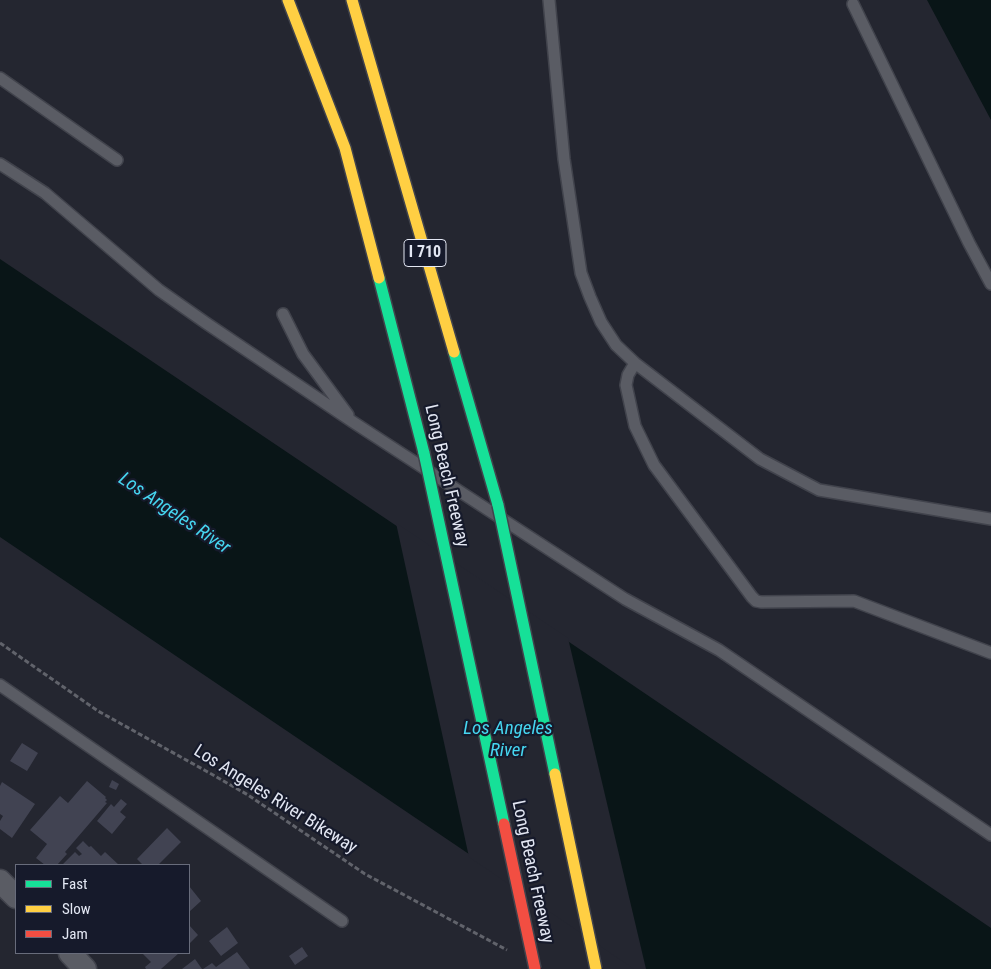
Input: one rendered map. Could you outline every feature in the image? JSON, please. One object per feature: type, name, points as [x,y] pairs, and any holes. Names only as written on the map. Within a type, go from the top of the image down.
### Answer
[{"type":"highway","name":"Long Beach Freeway","points":[[288,0],[345,148],[424,453],[535,969]]},
{"type":"highway","name":"I 710","points":[[352,0],[498,505],[596,969]]},
{"type":"street","points":[[0,881],[15,896]]},
{"type":"street","points":[[71,954],[85,969]]},
{"type":"lane","points":[[549,0],[564,159],[581,273],[601,322],[616,345],[635,363],[760,459],[819,490],[991,519]]},
{"type":"lane","points":[[853,4],[991,284]]},
{"type":"lane","points":[[0,78],[116,160]]},
{"type":"lane","points":[[0,164],[45,193],[159,290],[353,422],[625,599],[719,650],[991,835]]},
{"type":"lane","points":[[283,314],[303,354],[353,422]]},
{"type":"lane","points":[[635,363],[628,375],[626,385],[635,426],[654,465],[756,601],[854,601],[991,652]]},
{"type":"lane","points":[[0,685],[342,920]]},
{"type":"path","name":"Los Angeles River Bikeway","points":[[0,643],[98,711],[248,795],[365,874],[509,951]]},
{"type":"water","points":[[927,0],[991,0],[991,120]]},
{"type":"water","name":"Los Angeles River","points":[[0,259],[991,928],[991,969],[639,969],[0,537]]},
{"type":"pier","points":[[396,523],[568,638],[646,969],[634,969],[469,857]]},
{"type":"building","points":[[22,743],[38,753],[27,771],[10,761]]},
{"type":"building","points":[[112,780],[119,784],[116,790],[109,787]]},
{"type":"building","points":[[87,781],[107,800],[105,802],[107,803],[65,852],[67,854],[58,864],[44,864],[36,858],[47,844],[30,830],[60,796],[68,803]]},
{"type":"building","points":[[2,782],[35,804],[12,838],[0,829],[0,821],[3,816],[0,814],[0,786]]},
{"type":"building","points":[[121,799],[127,804],[120,812],[126,817],[112,834],[97,821],[111,804],[114,807]]},
{"type":"building","points":[[167,828],[181,842],[159,864],[142,864],[137,859]]},
{"type":"building","points":[[83,841],[101,856],[105,852],[118,864],[63,864],[75,852],[79,856],[82,854],[76,848]]},
{"type":"building","points":[[190,887],[201,901],[190,911]]},
{"type":"building","points":[[190,926],[198,935],[190,943]]},
{"type":"building","points":[[227,927],[238,943],[221,956],[209,941]]},
{"type":"building","points":[[302,947],[308,956],[295,965],[289,956]]},
{"type":"building","points":[[237,952],[250,969],[203,969],[212,963],[216,967]]},
{"type":"building","points":[[143,954],[178,954],[161,969],[146,969],[145,967],[151,962]]},
{"type":"building","points":[[195,959],[202,969],[182,969]]},
{"type":"traffic: fast","points":[[379,278],[424,453]]},
{"type":"traffic: fast","points":[[454,352],[498,505]]},
{"type":"traffic: fast","points":[[424,453],[504,824]]},
{"type":"traffic: fast","points":[[498,505],[555,774]]},
{"type":"traffic: slow","points":[[288,0],[345,148],[379,278]]},
{"type":"traffic: slow","points":[[352,0],[454,352]]},
{"type":"traffic: slow","points":[[555,774],[596,969]]},
{"type":"traffic: jam","points":[[504,824],[535,969]]}]
